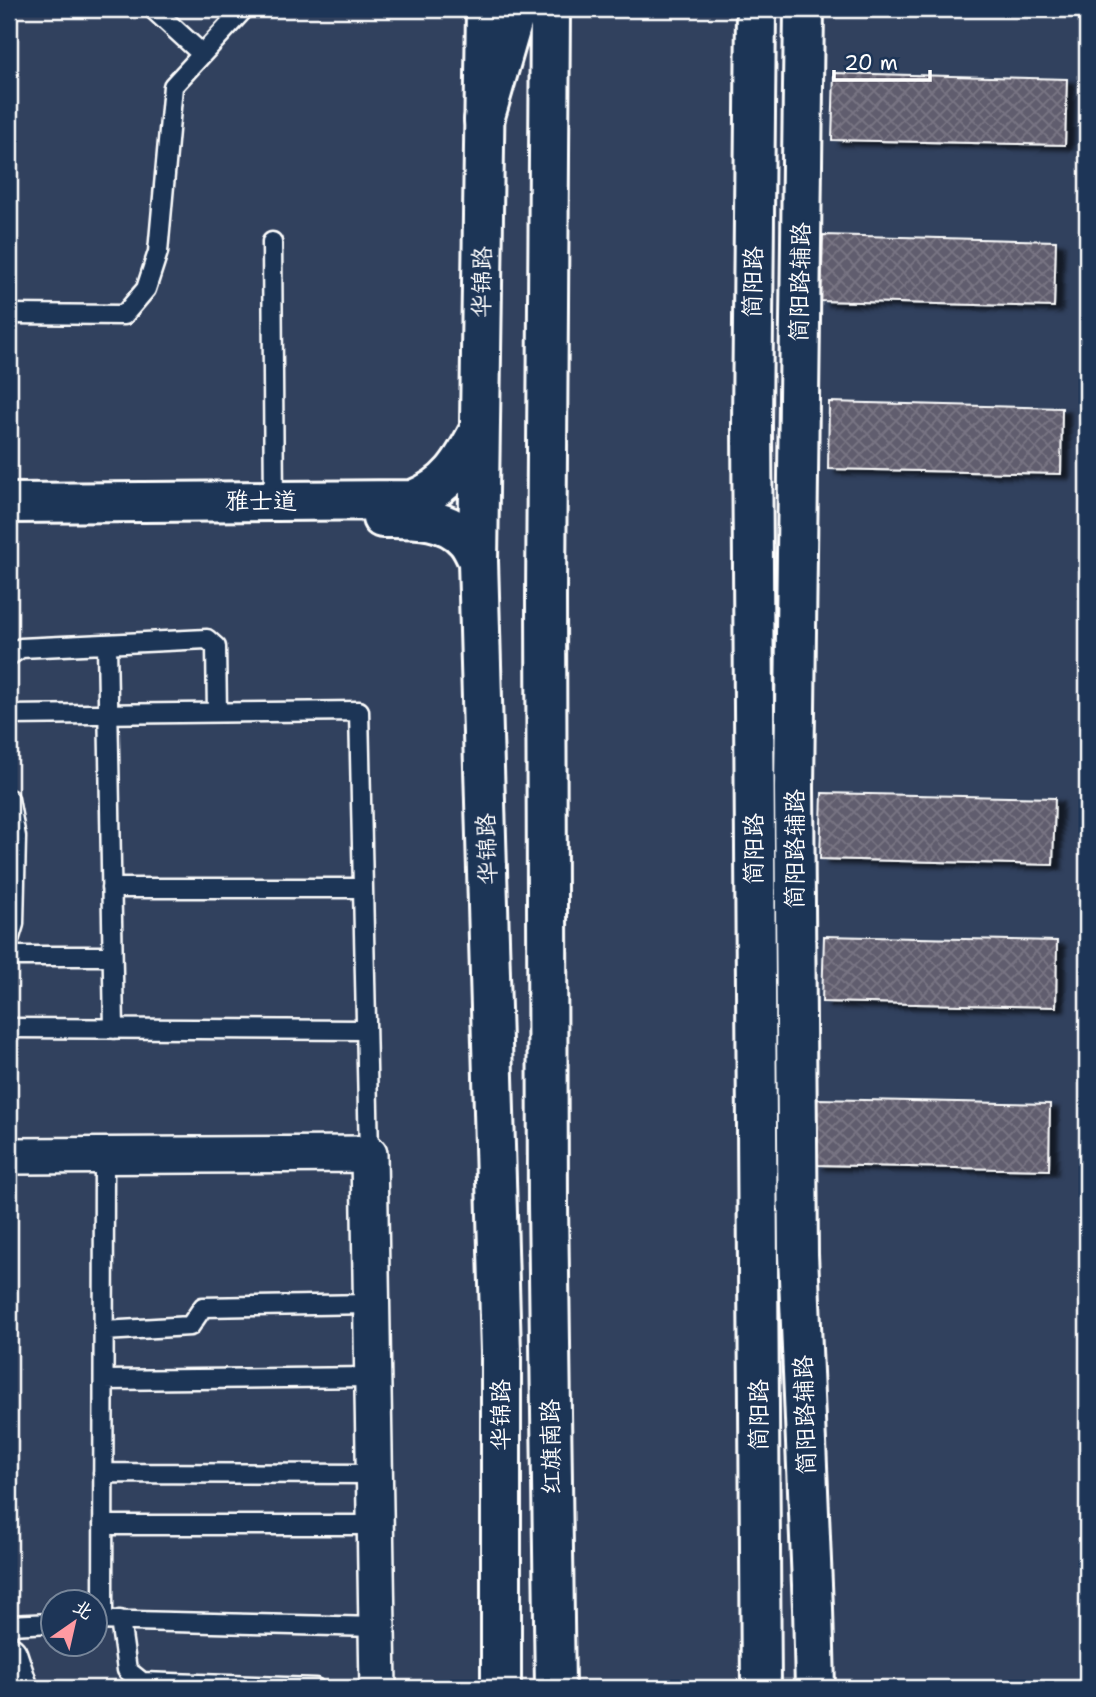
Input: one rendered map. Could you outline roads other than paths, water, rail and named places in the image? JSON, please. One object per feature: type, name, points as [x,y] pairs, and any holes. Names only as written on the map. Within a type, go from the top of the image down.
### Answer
[{"type":"main road","name":"华锦路","points":[[486,9],[478,561],[501,1352],[501,1688]]},
{"type":"main road","points":[[484,120],[516,9]]},
{"type":"main road","name":"红旗南路","points":[[550,9],[546,599],[548,1205],[555,1688]]},
{"type":"main road","name":"简阳路","points":[[756,9],[752,426],[761,1688]]},
{"type":"main road","name":"简阳路辅路","points":[[804,9],[794,788],[798,1254],[815,1688]]},
{"type":"main road","points":[[752,426],[763,546],[794,788]]},
{"type":"main road","name":"雅士道","points":[[9,520],[414,500],[428,494],[454,474],[480,430]]},
{"type":"main road","name":"雅士道","points":[[9,503],[274,509],[428,520],[457,531],[468,541],[478,561]]},
{"type":"street","points":[[9,1156],[369,1154],[378,1688]]},
{"type":"street","points":[[9,1655],[20,1688]]},
{"type":"lane","points":[[153,9],[202,54]]},
{"type":"lane","points":[[9,314],[124,315],[146,289],[158,252],[173,86],[244,9]]},
{"type":"lane","points":[[272,242],[274,509]]},
{"type":"lane","points":[[9,656],[21,648],[207,639],[216,647],[217,712]]},
{"type":"lane","points":[[107,644],[114,1029]]},
{"type":"lane","points":[[9,715],[359,711],[369,1154]]},
{"type":"lane","points":[[9,799],[16,837],[14,924],[9,940]]},
{"type":"lane","points":[[111,888],[363,888]]},
{"type":"lane","points":[[9,956],[112,956]]},
{"type":"lane","points":[[9,1028],[366,1030]]},
{"type":"lane","points":[[104,1156],[105,1588]]},
{"type":"lane","points":[[104,1331],[190,1326],[203,1307],[371,1304]]},
{"type":"lane","points":[[104,1380],[372,1377]]},
{"type":"lane","points":[[103,1473],[374,1474]]},
{"type":"lane","points":[[103,1525],[375,1525]]},
{"type":"lane","points":[[108,1620],[377,1628]]},
{"type":"lane","points":[[9,1625],[38,1624]]},
{"type":"lane","points":[[108,1625],[127,1670],[142,1682],[315,1688]]}]
